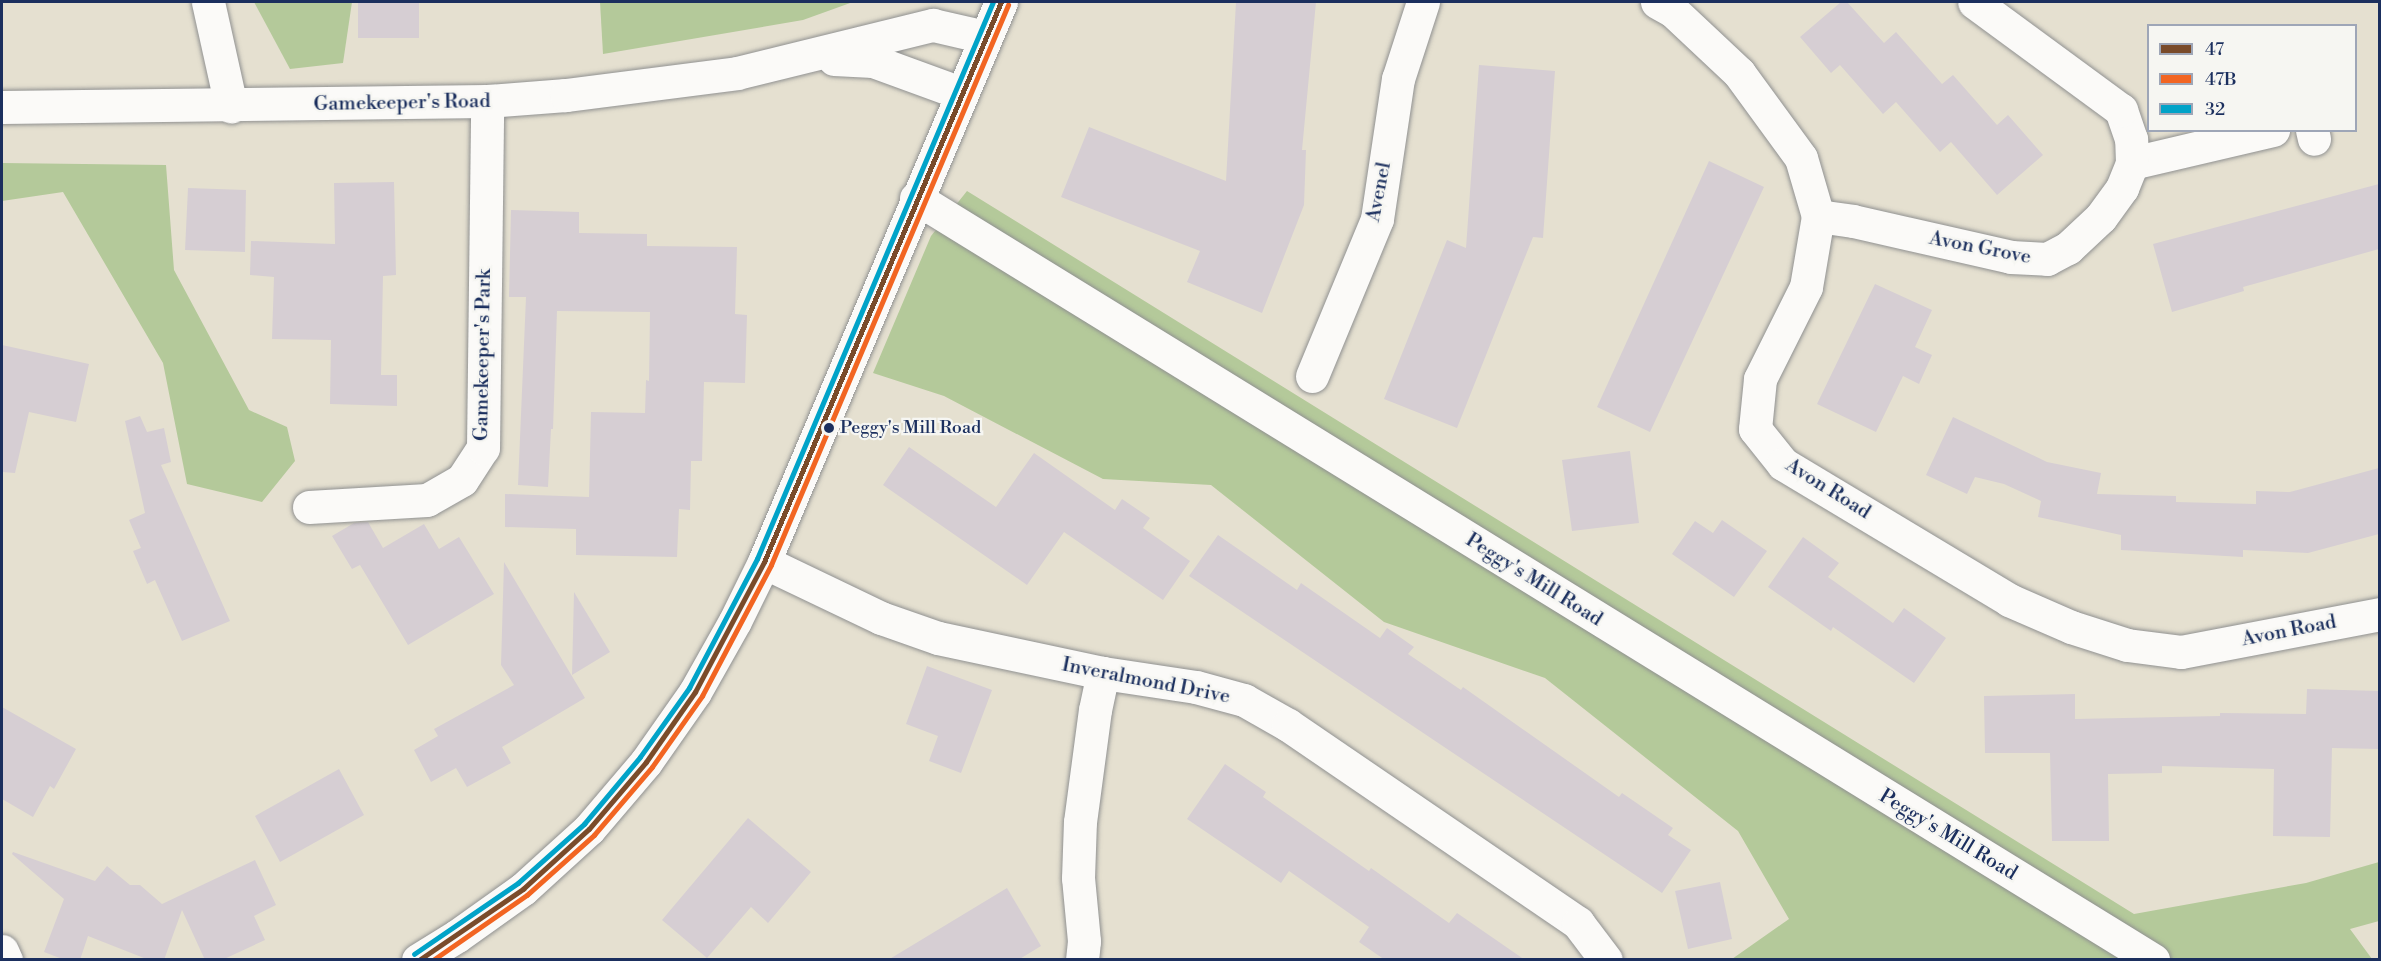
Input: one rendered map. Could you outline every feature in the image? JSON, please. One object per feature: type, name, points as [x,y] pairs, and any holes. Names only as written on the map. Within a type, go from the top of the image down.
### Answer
[{"type":"street","points":[[208,2],[231,106]]},
{"type":"street","points":[[418,960],[457,936],[523,889],[589,829],[646,762],[696,692],[764,562],[916,198],[1001,2]]},
{"type":"street","name":"Avenel","points":[[1312,376],[1377,219],[1398,79],[1423,2]]},
{"type":"street","name":"Avon Road","points":[[1657,2],[1673,11],[1739,73],[1801,158],[1818,216],[1806,287],[1760,379],[1755,429],[1784,464],[2009,600],[2071,627],[2127,645],[2181,652],[2379,614]]},
{"type":"street","name":"Avon Grove","points":[[1818,216],[1853,221],[2011,257],[2047,259],[2068,248],[2101,217],[2122,188],[2132,163],[2131,139],[2121,110],[1974,2]]},
{"type":"street","name":"Gamekeeper's Road","points":[[2,107],[231,106],[487,101],[664,84],[737,73],[933,25],[985,37]]},
{"type":"street","name":"Gamekeeper's Road","points":[[799,58],[873,61],[961,93]]},
{"type":"street","name":"Gamekeeper's Park","points":[[309,507],[427,500],[462,480],[483,448],[487,101]]},
{"type":"street","points":[[2132,163],[2264,132]]},
{"type":"street","name":"Peggy's Mill Road","points":[[916,198],[2153,960]]},
{"type":"street","name":"Inveralmond Drive","points":[[764,562],[881,618],[938,638],[1103,672],[1196,687],[1244,700],[1288,725],[1578,923],[1606,960]]},
{"type":"street","points":[[1082,960],[1084,940],[1078,878],[1080,822],[1095,710],[1103,672]]},
{"type":"street","points":[[2,951],[6,960]]},
{"type":"green space","points":[[254,2],[352,2],[343,63],[290,69]]},
{"type":"green space","points":[[600,2],[853,2],[803,20],[603,54]]},
{"type":"green space","points":[[2,163],[166,165],[174,270],[249,410],[287,427],[295,461],[262,502],[187,484],[163,363],[63,192],[2,201]]},
{"type":"green space","points":[[967,191],[2134,914],[2306,883],[2379,862],[2379,921],[2350,929],[2372,959],[1732,959],[1789,919],[1738,831],[1545,678],[1384,622],[1211,485],[1103,479],[944,396],[873,373],[931,236]]},
{"type":"building","points":[[358,2],[419,2],[419,38],[358,38]]},
{"type":"building","points":[[1236,2],[1316,2],[1302,150],[1306,150],[1304,205],[1262,313],[1187,282],[1200,251],[1061,197],[1089,127],[1226,181]]},
{"type":"building","points":[[1841,2],[1847,2],[1884,43],[1896,32],[1942,84],[1953,75],[1997,125],[2008,115],[2043,155],[1997,195],[1951,142],[1940,152],[1896,102],[1883,114],[1840,65],[1831,73],[1800,37]]},
{"type":"building","points":[[1479,65],[1555,71],[1543,238],[1533,237],[1457,428],[1384,399],[1447,240],[1466,248]]},
{"type":"building","points":[[1709,161],[1764,187],[1650,432],[1597,407]]},
{"type":"building","points":[[394,182],[396,275],[383,276],[381,375],[397,375],[397,406],[330,404],[331,340],[272,339],[274,277],[250,275],[251,241],[335,244],[334,183]]},
{"type":"building","points":[[2379,184],[2379,249],[2243,287],[2244,291],[2172,312],[2153,244]]},
{"type":"building","points":[[188,188],[246,190],[245,252],[185,250]]},
{"type":"building","points":[[511,210],[579,212],[579,233],[647,234],[647,246],[737,247],[735,314],[747,315],[745,383],[704,382],[702,461],[691,461],[690,510],[679,509],[677,557],[576,555],[576,529],[505,527],[505,494],[589,497],[591,412],[645,413],[646,380],[649,381],[650,312],[557,311],[553,429],[551,429],[548,487],[518,485],[526,297],[509,297]]},
{"type":"building","points":[[1875,284],[1932,310],[1915,347],[1932,355],[1919,384],[1903,376],[1876,432],[1817,404]]},
{"type":"building","points":[[2,345],[89,364],[76,422],[29,412],[15,473],[2,472]]},
{"type":"building","points":[[140,416],[147,432],[164,428],[171,462],[161,465],[230,621],[182,641],[155,580],[147,584],[133,551],[141,548],[129,520],[145,513],[125,421]]},
{"type":"building","points":[[1953,417],[2047,462],[2101,473],[2097,494],[2176,496],[2176,502],[2256,504],[2256,491],[2290,492],[2379,468],[2379,534],[2308,553],[2243,550],[2243,557],[2121,550],[2121,535],[2038,517],[2041,501],[2004,484],[1975,477],[1967,494],[1926,475]]},
{"type":"building","points":[[909,447],[996,507],[1034,453],[1115,510],[1122,499],[1150,518],[1143,528],[1190,561],[1163,600],[1064,532],[1027,585],[883,485]]},
{"type":"building","points":[[1630,451],[1639,523],[1572,531],[1562,460]]},
{"type":"building","points":[[1722,520],[1767,551],[1734,597],[1672,554],[1695,521],[1713,533]]},
{"type":"building","points":[[368,522],[383,548],[424,524],[439,549],[459,537],[494,594],[408,645],[360,565],[352,569],[332,536],[354,523]]},
{"type":"building","points":[[1218,535],[1297,590],[1301,583],[1380,638],[1387,628],[1414,647],[1408,654],[1461,690],[1463,687],[1619,797],[1622,793],[1673,828],[1668,835],[1691,850],[1662,893],[1189,576]]},
{"type":"building","points":[[1803,537],[1839,563],[1828,577],[1893,623],[1904,608],[1946,638],[1914,683],[1833,627],[1831,631],[1768,587]]},
{"type":"building","points":[[504,562],[585,698],[502,747],[511,763],[467,787],[456,768],[431,782],[414,750],[438,736],[434,729],[514,685],[501,665]]},
{"type":"building","points":[[574,592],[610,652],[572,675]]},
{"type":"building","points":[[927,666],[992,690],[961,773],[929,761],[938,736],[906,724]]},
{"type":"building","points":[[2307,689],[2379,691],[2379,749],[2332,748],[2330,837],[2273,836],[2274,769],[2162,766],[2162,773],[2108,774],[2109,841],[2052,841],[2050,753],[1985,753],[1984,696],[2075,694],[2075,719],[2220,716],[2220,713],[2306,714]]},
{"type":"building","points":[[2,707],[76,749],[54,789],[50,786],[33,817],[2,799]]},
{"type":"building","points":[[1225,764],[1266,792],[1263,797],[1369,871],[1371,868],[1449,923],[1457,913],[1525,960],[1385,960],[1359,942],[1369,927],[1289,871],[1281,883],[1187,819]]},
{"type":"building","points":[[339,769],[364,815],[280,862],[255,816]]},
{"type":"building","points":[[748,818],[811,872],[768,923],[751,907],[707,958],[662,920]]},
{"type":"building","points":[[13,852],[95,881],[107,866],[130,885],[140,885],[162,904],[255,860],[276,905],[254,916],[265,940],[222,960],[205,960],[182,910],[164,960],[149,960],[88,936],[80,960],[65,960],[44,952],[64,899],[12,854]]},
{"type":"building","points":[[1720,882],[1732,939],[1688,949],[1675,891]]},
{"type":"building","points":[[1007,888],[1041,946],[1018,960],[888,960]]},
{"type":"transit line","name":"32","points":[[414,954],[518,883],[584,824],[640,757],[689,688],[757,559],[993,2]]},
{"type":"transit line","name":"47","points":[[419,960],[523,889],[589,829],[646,762],[695,692],[764,562],[1001,2]]},
{"type":"transit line","name":"47B","points":[[433,960],[527,895],[594,835],[652,767],[702,696],[771,565],[1008,5]]},
{"type":"place","name":"Peggy's Mill Road","points":[[829,428]]}]
